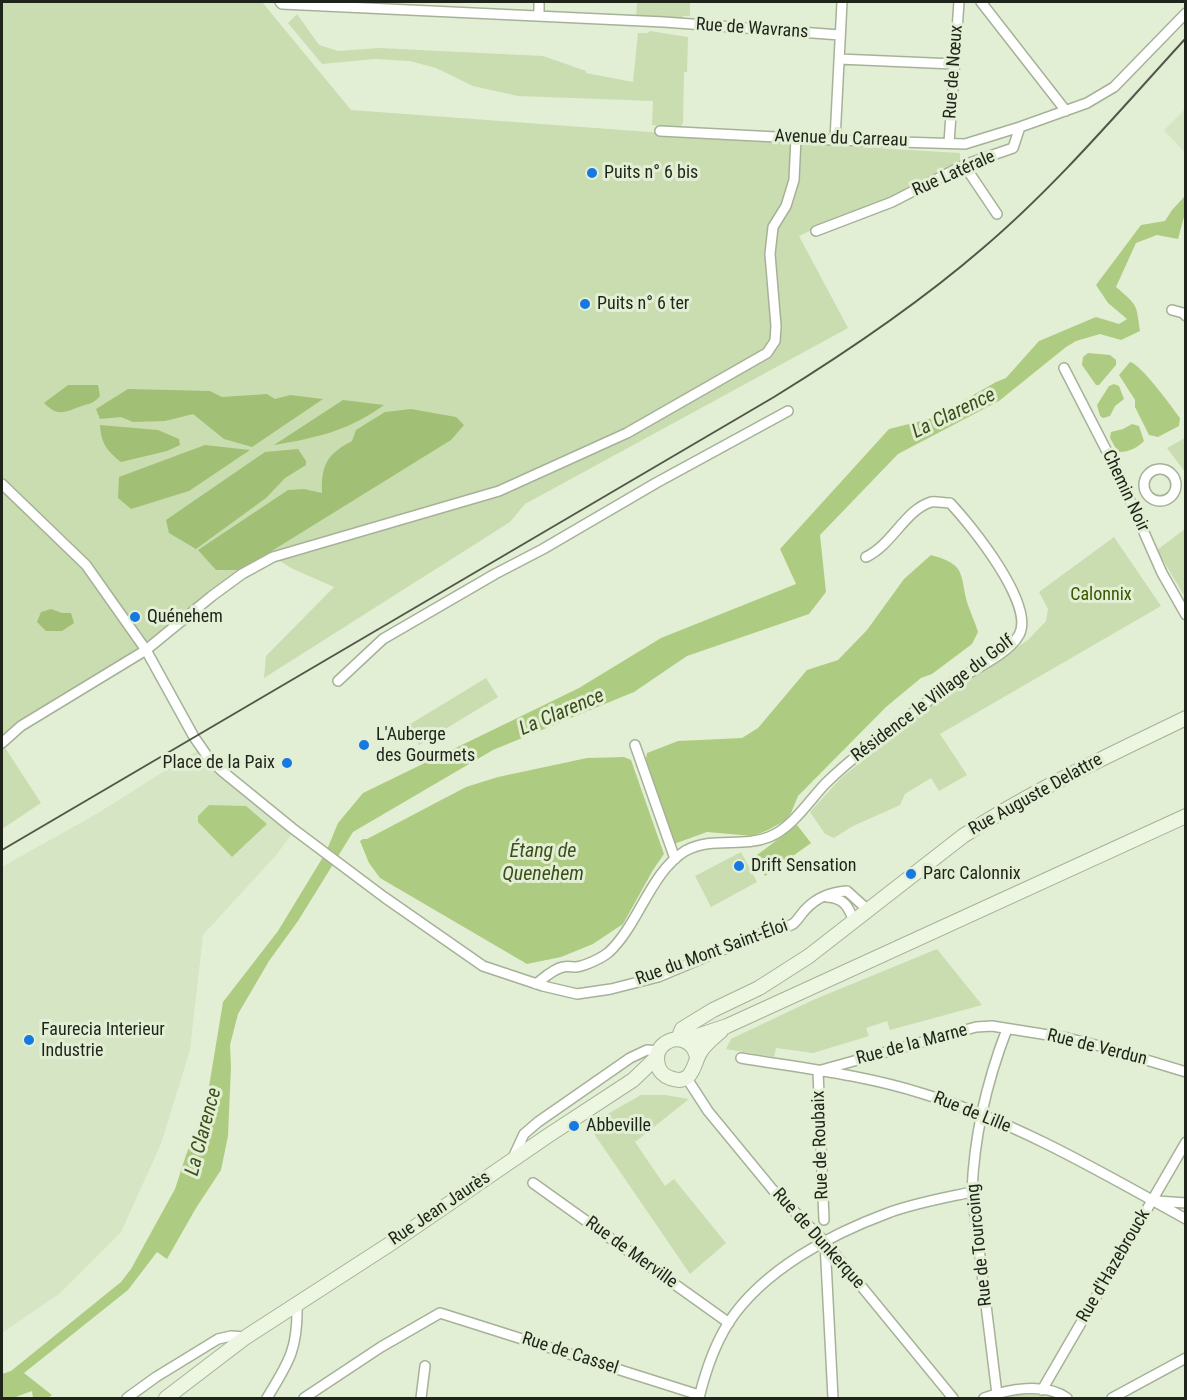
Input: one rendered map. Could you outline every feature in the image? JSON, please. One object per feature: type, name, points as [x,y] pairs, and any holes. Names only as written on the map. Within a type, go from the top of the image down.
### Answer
[{"type":"main road","name":"Rue Auguste Delattre","points":[[682,1040],[682,1029],[713,1010],[759,987],[809,956],[984,822],[1185,718]]},
{"type":"main road","points":[[728,1026],[707,1043],[697,1057],[695,1069],[686,1077],[676,1079],[666,1076],[658,1067],[658,1054],[664,1043],[728,1026],[1185,816]]},
{"type":"main road","points":[[682,1040],[692,1046],[697,1057]]},
{"type":"main road","name":"Rue Jean Jaurès","points":[[166,1398],[246,1337],[633,1080],[658,1054]]},
{"type":"main road","name":"Rue Jean Jaurès","points":[[633,1080],[666,1076]]},
{"type":"street","points":[[539,2],[539,15]]},
{"type":"street","points":[[835,140],[842,2]]},
{"type":"street","name":"Rue de Nœux","points":[[949,143],[959,2]]},
{"type":"street","points":[[981,2],[1027,58],[1066,111]]},
{"type":"street","name":"Rue de Wavrans","points":[[281,3],[664,22],[840,35]]},
{"type":"street","points":[[1020,127],[1087,103],[1114,87],[1185,13]]},
{"type":"street","points":[[839,59],[954,64]]},
{"type":"street","name":"Avenue du Carreau","points":[[660,131],[965,144],[1020,127]]},
{"type":"street","name":"Rue Latérale","points":[[816,231],[892,202],[964,165],[1013,148],[1020,127]]},
{"type":"street","points":[[2,743],[21,726],[146,650],[242,574],[273,557],[499,491],[627,433],[767,352],[775,341],[776,326],[770,254],[773,227],[786,206],[794,180],[796,138]]},
{"type":"street","points":[[964,165],[997,214]]},
{"type":"street","points":[[1172,310],[1183,313],[1185,316]]},
{"type":"street","name":"Chemin Noir","points":[[1064,368],[1131,501],[1162,573],[1185,615]]},
{"type":"street","points":[[338,681],[383,639],[656,483],[788,411]]},
{"type":"street","points":[[2,484],[86,565],[146,650]]},
{"type":"street","points":[[1131,501],[1146,494]]},
{"type":"street","name":"Résidence le Village du Golf","points":[[536,984],[549,973],[563,967],[579,967],[607,954],[627,931],[645,899],[675,858],[687,850],[710,842],[754,841],[771,837],[787,825],[846,764],[951,684],[1007,649],[1020,634],[1021,617],[992,554],[964,517],[950,503],[933,502],[919,508],[878,551],[866,557]]},
{"type":"street","name":"Rue du Mont Saint-Éloi","points":[[146,650],[194,737],[208,757],[222,771],[341,865],[483,966],[536,984],[577,994],[610,989],[658,977],[770,930],[788,926],[796,922],[803,911],[822,897]]},
{"type":"street","points":[[635,745],[675,858]]},
{"type":"street","points":[[822,897],[833,892],[847,891],[868,910]]},
{"type":"street","points":[[822,897],[837,898],[845,903],[854,921]]},
{"type":"street","name":"Rue de la Marne","points":[[819,1071],[976,1027],[992,1026],[1007,1029]]},
{"type":"street","name":"Rue de Verdun","points":[[1007,1029],[1067,1038],[1185,1072]]},
{"type":"street","name":"Rue de Tourcoing","points":[[997,1394],[972,1192],[973,1161],[982,1114],[993,1069],[1007,1029]]},
{"type":"street","points":[[512,1160],[524,1134],[538,1122],[630,1058],[647,1050],[658,1054]]},
{"type":"street","name":"Rue de Lille","points":[[741,1058],[866,1079],[912,1090],[982,1114],[1044,1143],[1185,1219]]},
{"type":"street","name":"Rue de Roubaix","points":[[819,1071],[824,1220]]},
{"type":"street","name":"Rue de Dunkerque","points":[[686,1077],[708,1111],[759,1172],[825,1242],[953,1398]]},
{"type":"street","name":"Rue d'Hazebrouck","points":[[1042,1390],[1185,1142]]},
{"type":"street","name":"Rue de Merville","points":[[533,1183],[729,1323]]},
{"type":"street","points":[[699,1397],[713,1354],[729,1323],[753,1293],[775,1272],[825,1242],[888,1213],[972,1192]]},
{"type":"street","points":[[1152,1200],[1185,1203]]},
{"type":"street","points":[[825,1242],[833,1398]]},
{"type":"street","points":[[268,1398],[290,1358],[297,1332],[297,1305]]},
{"type":"street","name":"Rue de Cassel","points":[[304,1398],[381,1347],[440,1313],[699,1397]]},
{"type":"street","name":"Rue Jean Jaurès","points":[[127,1398],[156,1377],[218,1339],[231,1336],[246,1337]]},
{"type":"street","points":[[1112,1398],[1185,1358]]},
{"type":"street","points":[[421,1398],[425,1366]]},
{"type":"street","points":[[984,1398],[1021,1390],[1042,1390],[1067,1398]]},
{"type":"shaded area","points":[[1185,109],[1185,153],[1164,130]]},
{"type":"shaded area","points":[[68,385],[98,385],[100,396],[95,401],[64,412],[57,412],[44,403]]},
{"type":"shaded area","points":[[128,389],[210,391],[222,397],[267,394],[275,399],[290,395],[323,399],[252,447],[224,439],[193,414],[165,421],[133,422],[121,417],[100,419],[96,409]]},
{"type":"shaded area","points":[[343,400],[384,405],[358,421],[331,432],[274,445]]},
{"type":"shaded area","points":[[411,409],[456,417],[464,425],[451,440],[241,570],[216,570],[198,550],[288,490],[304,489],[322,493],[324,468],[327,461],[352,441],[356,430],[385,412]]},
{"type":"shaded area","points":[[100,425],[158,430],[179,439],[180,445],[167,451],[121,462],[106,446]]},
{"type":"shaded area","points":[[205,445],[250,450],[189,491],[131,509],[118,498],[119,477]]},
{"type":"shaded area","points":[[298,449],[306,465],[285,478],[266,498],[196,549],[169,533],[166,520],[265,452]]},
{"type":"shaded area","points":[[51,609],[71,613],[74,623],[62,631],[46,631],[37,622],[41,612]]},
{"type":"shaded area","points":[[201,748],[292,828],[291,835],[277,854],[203,935],[190,1050],[161,1144],[121,1232],[59,1294],[2,1333],[2,867],[98,813]]},
{"type":"green space","points":[[2,2],[262,2],[351,110],[960,153],[960,167],[895,205],[814,229],[799,236],[848,328],[525,504],[510,522],[264,678],[266,656],[334,587],[293,569],[273,557],[242,574],[146,650],[2,743]]},
{"type":"green space","points":[[637,2],[690,2],[690,16],[683,16],[683,22],[636,17]]},
{"type":"green space","points":[[297,14],[319,45],[338,51],[379,48],[543,56],[586,71],[586,73],[633,82],[638,33],[650,31],[688,37],[687,72],[684,72],[683,123],[680,128],[652,125],[653,101],[518,96],[473,86],[436,68],[410,61],[375,59],[322,64],[288,23]]},
{"type":"green space","points":[[1185,438],[1185,472],[1167,448]]},
{"type":"green space","points":[[1185,529],[1185,597],[1157,550]]},
{"type":"green space","name":"Calonnix","points":[[1114,537],[1161,606],[940,734],[967,775],[939,791],[931,778],[905,794],[900,805],[851,827],[834,838],[825,834],[810,812],[841,778],[949,691],[1028,640],[1046,621],[1048,609],[1039,592]]},
{"type":"green space","points":[[486,678],[498,697],[419,745],[407,726]]},
{"type":"green space","points":[[2,743],[41,803],[2,829]]},
{"type":"green space","points":[[741,852],[757,882],[711,907],[695,876]]},
{"type":"green space","points":[[937,949],[982,1005],[890,1030],[887,1021],[866,1028],[869,1036],[813,1053],[776,1048],[774,1057],[726,1049],[731,1039],[813,1000]]},
{"type":"green space","points":[[641,1095],[665,1095],[689,1099],[635,1142],[665,1186],[674,1179],[726,1243],[690,1274],[588,1125]]},
{"type":"green space","points":[[1037,1395],[1056,1398],[1000,1398]]},
{"type":"water","name":"La Clarence","points":[[1185,196],[1185,213],[1178,239],[1157,235],[1136,243],[1116,287],[1135,306],[1140,331],[1121,340],[1100,334],[1076,341],[999,401],[898,454],[820,535],[826,592],[809,614],[687,656],[634,692],[493,750],[353,832],[298,921],[269,961],[238,1014],[230,1045],[228,1136],[221,1170],[167,1259],[157,1252],[128,1290],[24,1373],[52,1395],[48,1398],[33,1398],[32,1391],[13,1398],[2,1398],[2,1374],[11,1371],[121,1282],[131,1269],[175,1189],[206,1105],[223,1002],[278,931],[326,852],[338,823],[363,793],[579,688],[661,638],[796,584],[780,549],[889,429],[933,418],[1006,378],[1039,341],[1096,317],[1119,324],[1127,319],[1108,303],[1096,285],[1141,225],[1165,221]]},
{"type":"water","points":[[1088,353],[1110,355],[1116,360],[1116,365],[1099,385],[1096,385],[1082,365],[1083,357]]},
{"type":"water","points":[[1130,362],[1148,377],[1180,418],[1179,426],[1158,437],[1149,435],[1135,407],[1135,400],[1119,375]]},
{"type":"water","points":[[1114,384],[1119,386],[1124,399],[1115,406],[1110,416],[1103,418],[1100,416],[1097,405],[1109,386]]},
{"type":"water","points":[[1132,424],[1139,426],[1144,441],[1125,452],[1118,452],[1110,438],[1111,432]]},
{"type":"water","points":[[931,555],[951,563],[960,572],[968,605],[978,632],[972,644],[932,674],[921,678],[886,707],[798,796],[786,820],[753,836],[707,832],[674,844],[646,759],[647,753],[678,741],[742,738],[758,728],[807,670],[838,660],[867,630],[904,579]]},
{"type":"water","name":"Étang de Quenehem","points":[[624,757],[631,760],[664,854],[623,924],[593,944],[561,957],[527,964],[380,878],[369,863],[360,841],[466,787],[498,777],[587,758]]},
{"type":"water","points":[[209,805],[246,806],[267,824],[232,857],[198,822],[198,816]]},
{"type":"water","points":[[797,825],[811,843],[765,876],[753,858]]},
{"type":"railway","points":[[2,850],[774,397],[855,345],[933,289],[1037,199],[1186,38]]},
{"type":"place","name":"Puits n° 6 bis","points":[[592,173]]},
{"type":"place","name":"Puits n° 6 ter","points":[[585,304]]},
{"type":"place","name":"Quénehem","points":[[135,617]]},
{"type":"place","name":"L'Auberge des Gourmets","points":[[364,745]]},
{"type":"place","name":"Place de la Paix","points":[[287,763]]},
{"type":"place","name":"Drift Sensation","points":[[739,866]]},
{"type":"place","name":"Parc Calonnix","points":[[911,874]]},
{"type":"place","name":"Faurecia Interieur Industrie","points":[[29,1040]]},
{"type":"place","name":"Abbeville","points":[[574,1126]]}]
